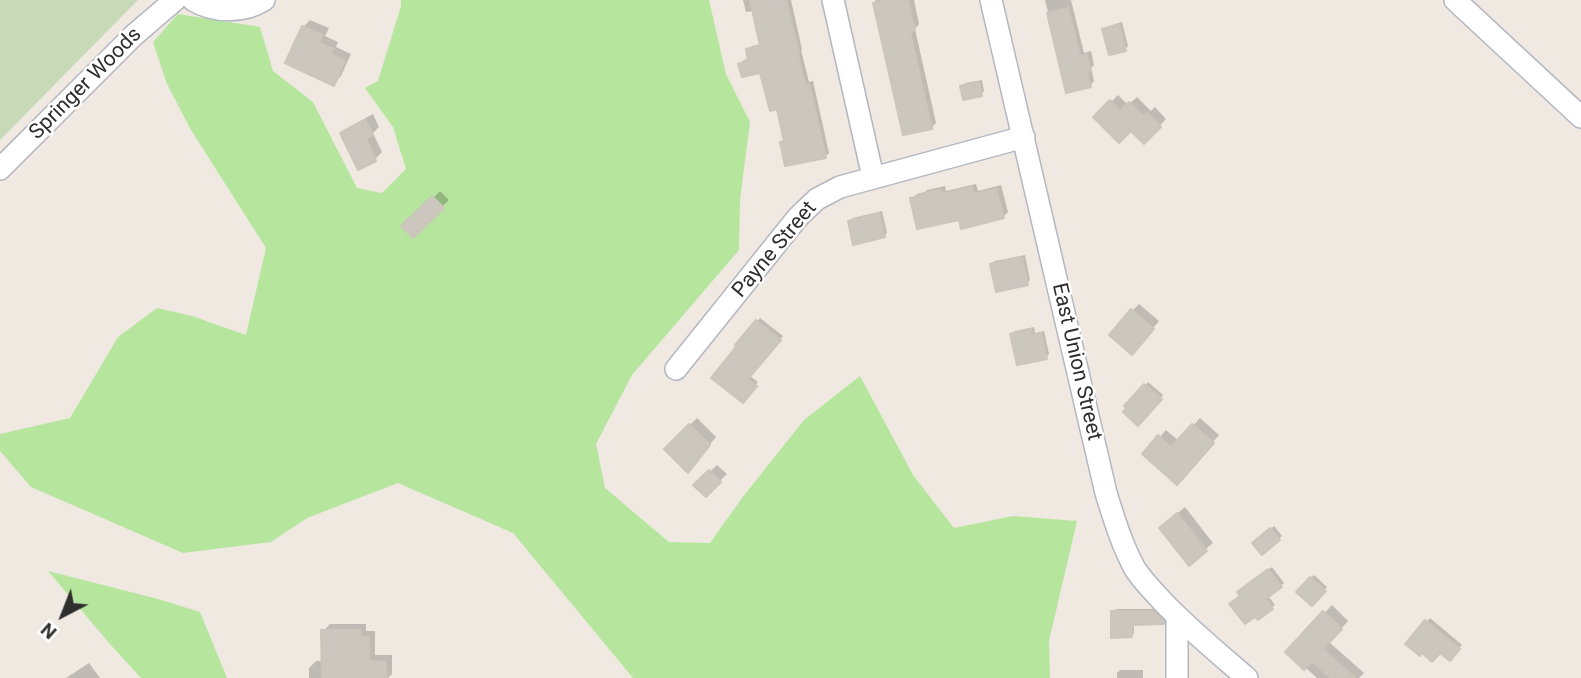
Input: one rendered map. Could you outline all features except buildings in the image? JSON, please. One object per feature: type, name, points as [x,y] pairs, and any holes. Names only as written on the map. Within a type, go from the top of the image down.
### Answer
[{"type":"street","name":"Springer Woods","points":[[0,169],[134,35],[174,0]]},
{"type":"street","points":[[193,0],[209,6],[240,10],[264,0]]},
{"type":"street","points":[[833,0],[873,177]]},
{"type":"street","name":"East Union Street","points":[[991,0],[1110,507],[1128,555],[1137,572],[1177,617],[1247,678]]},
{"type":"street","points":[[1455,0],[1581,117]]},
{"type":"street","name":"Payne Street","points":[[676,369],[807,207],[827,193],[873,177],[1024,137]]},
{"type":"street","points":[[1177,617],[1177,678]]},
{"type":"green space","points":[[0,0],[138,0],[0,140]]},
{"type":"green space","points":[[401,0],[709,0],[726,74],[750,122],[740,200],[739,250],[632,375],[596,444],[605,488],[669,542],[710,543],[804,420],[860,376],[913,475],[954,528],[1013,516],[1077,521],[1049,641],[1050,678],[633,678],[513,533],[398,483],[307,518],[271,542],[183,553],[31,487],[0,451],[0,434],[70,418],[118,337],[157,308],[192,316],[246,335],[266,248],[191,130],[167,84],[153,42],[178,14],[260,27],[273,71],[313,102],[357,188],[382,193],[406,169],[393,127],[365,88],[378,81]]},
{"type":"green space","points":[[48,571],[200,612],[227,678],[141,678]]}]
